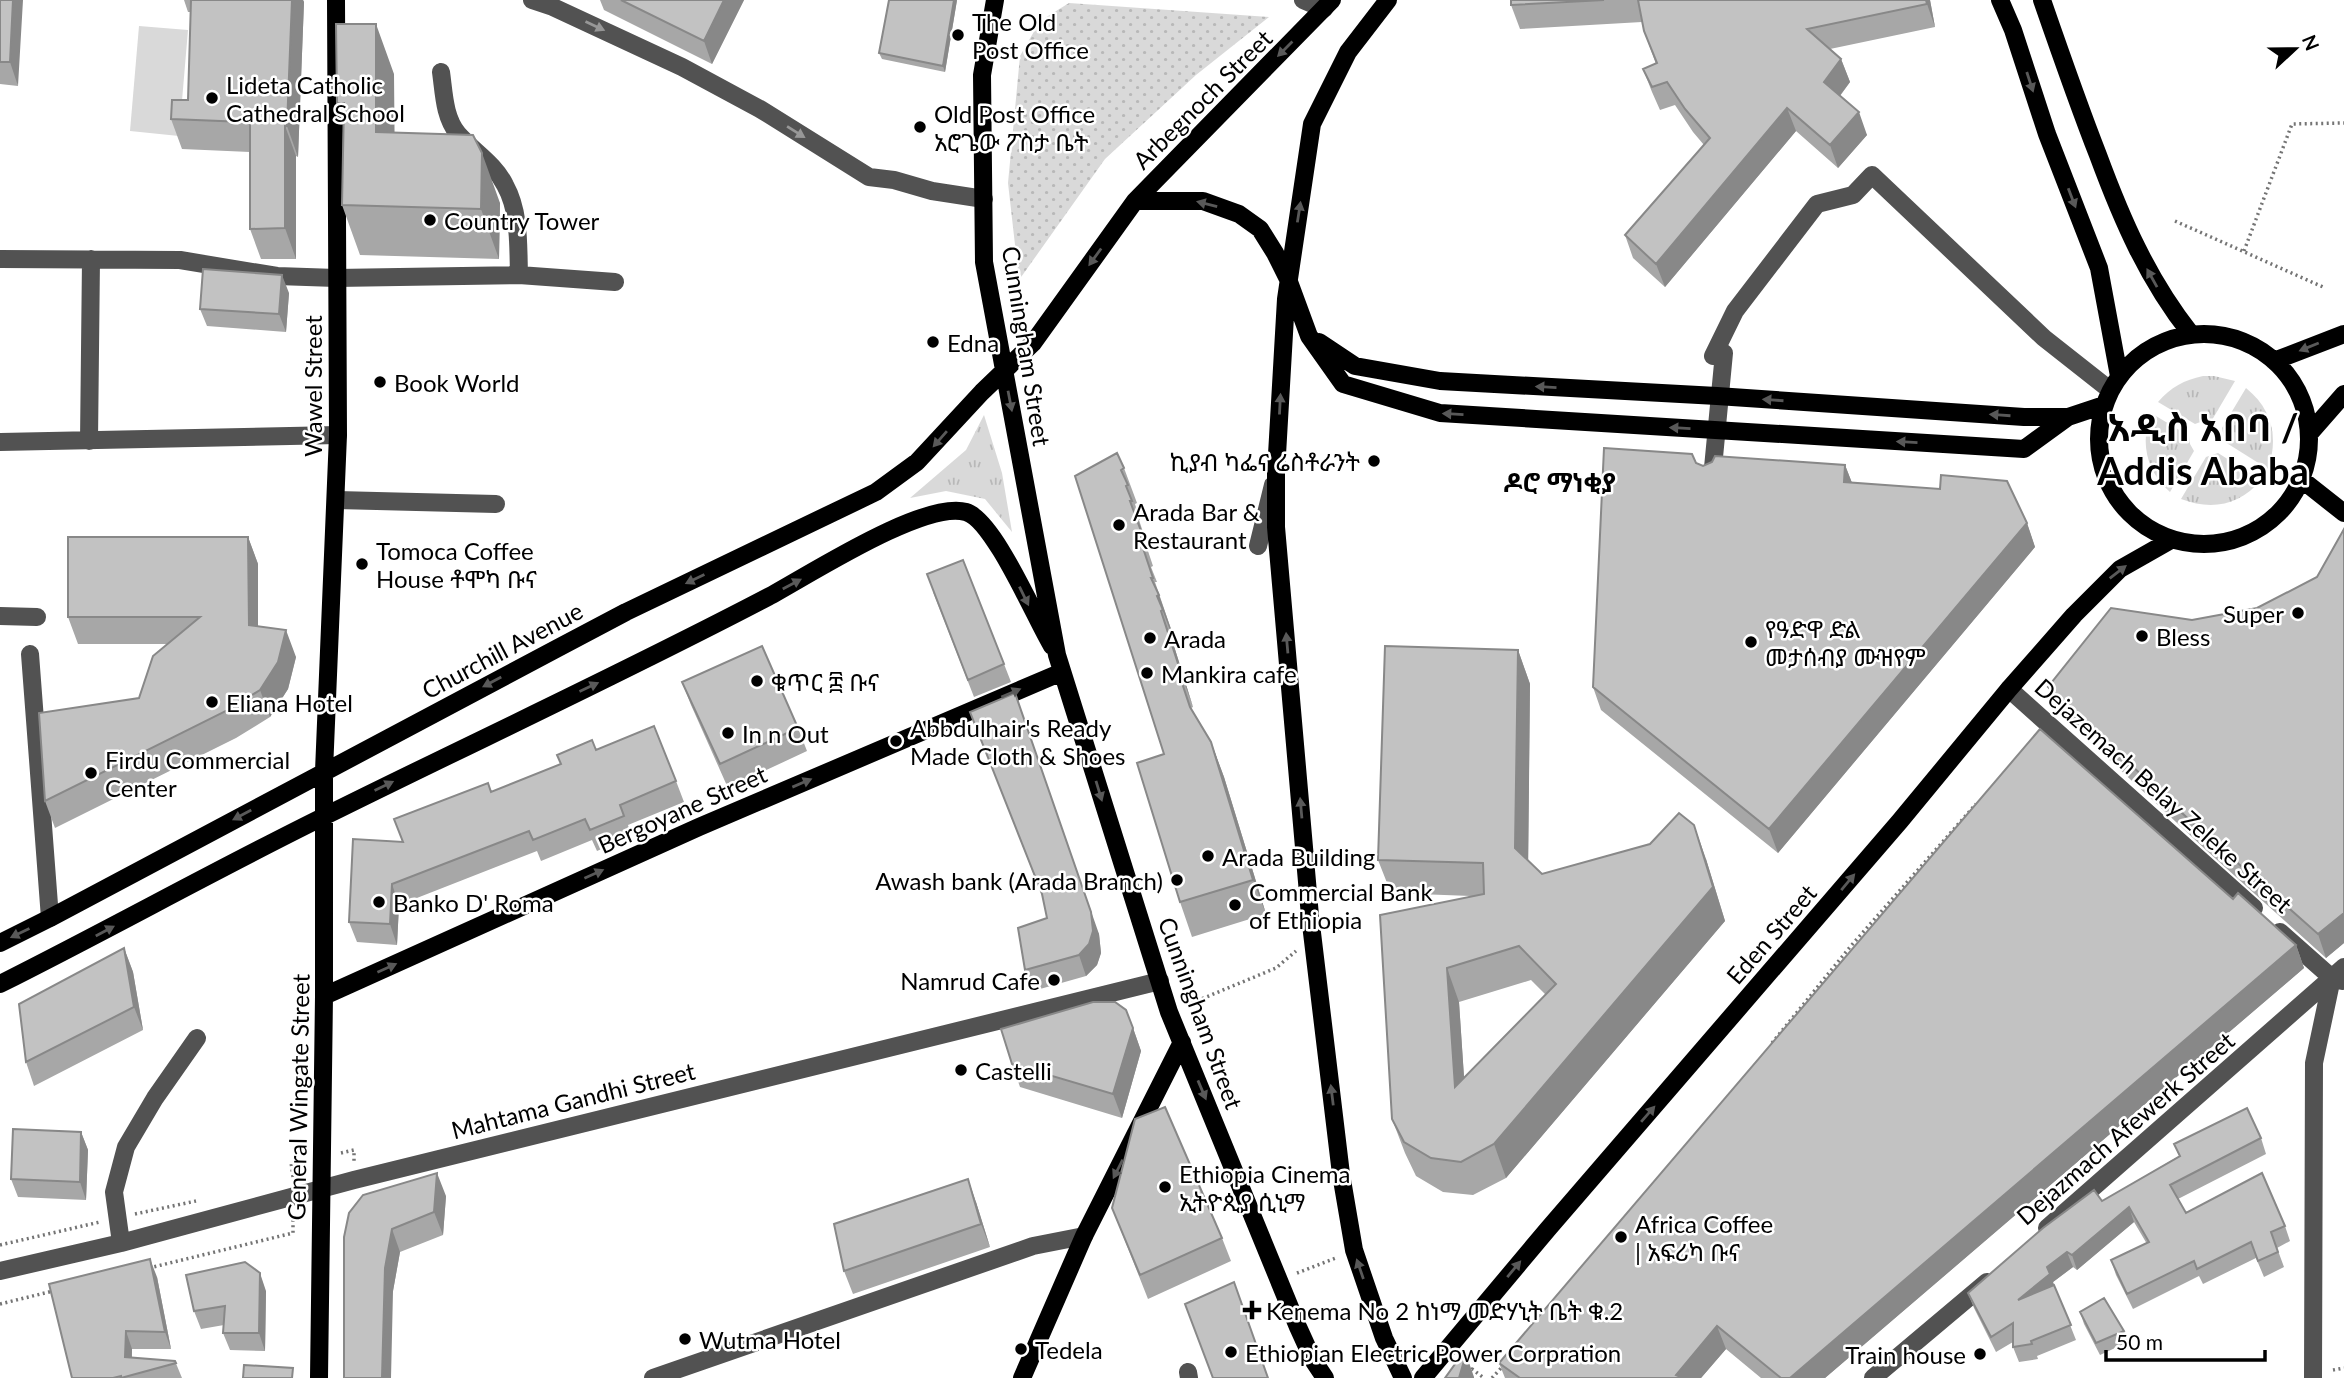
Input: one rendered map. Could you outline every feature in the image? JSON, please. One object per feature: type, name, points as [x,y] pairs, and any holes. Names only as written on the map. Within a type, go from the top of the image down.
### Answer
[{"type":"main road","name":"Wawel Street","points":[[324,771],[330,602],[337,500],[336,0]]},
{"type":"main road","name":"Cunningham Street","points":[[995,0],[982,75],[984,262],[1060,663],[1169,1012],[1279,1281],[1313,1360],[1325,1378]]},
{"type":"main road","points":[[1388,0],[1348,52],[1312,124],[1288,279],[1276,472],[1278,540],[1313,937],[1341,1174],[1353,1250],[1384,1338],[1403,1378]]},
{"type":"main road","points":[[1135,201],[1203,201],[1239,214],[1260,229],[1275,253],[1288,279],[1309,336],[1343,384],[1440,413],[2024,449],[2111,390],[2138,356],[2163,341],[2190,334],[2235,338],[2274,361],[2292,382],[2304,407],[2309,434],[2308,457],[2301,479],[2283,509],[2255,532],[2228,542],[2199,545],[2171,540],[2141,526],[2121,505],[2109,486],[2101,465],[2098,435],[2111,390],[2099,268],[2047,134],[2013,30],[2000,0]]},
{"type":"main road","points":[[2042,0],[2076,100],[2122,218],[2160,292],[2190,334]]},
{"type":"main road","name":"Arbegnoch Street","points":[[1004,373],[1033,343],[1135,201],[1328,5]]},
{"type":"main road","points":[[2274,361],[2344,334]]},
{"type":"main road","points":[[1309,336],[1355,366],[1440,381],[2024,417],[2068,417]]},
{"type":"main road","name":"Churchill Avenue","points":[[0,943],[626,612],[876,492],[930,450],[982,392],[1004,373]]},
{"type":"main road","points":[[2309,434],[2344,394]]},
{"type":"main road","points":[[2301,479],[2344,513]]},
{"type":"main road","name":"Cunningham Street","points":[[323,816],[647,660],[864,544],[926,514],[946,510],[967,512],[979,519],[992,536],[1060,663]]},
{"type":"main road","name":"Eden Street","points":[[1423,1378],[1900,821],[2009,689],[2099,588],[2120,569],[2171,540]]},
{"type":"main road","name":"Bergoyane Street","points":[[324,996],[1060,663]]},
{"type":"main road","name":"General Wingate Street","points":[[319,1378],[324,771]]},
{"type":"main road","points":[[0,984],[323,816]]},
{"type":"main road","points":[[1022,1378],[1084,1236],[1182,1042]]},
{"type":"street","points":[[532,0],[553,7],[682,67],[760,109],[869,177],[984,200]]},
{"type":"street","points":[[1303,0],[1328,5]]},
{"type":"street","points":[[441,72],[445,106],[457,132],[490,162],[506,185],[515,208],[519,275]]},
{"type":"street","points":[[1712,473],[1718,354],[1735,312],[1817,204],[1853,195],[1872,175],[2045,338],[2111,390]]},
{"type":"street","points":[[0,259],[180,260],[277,276],[336,278],[519,275],[615,282]]},
{"type":"street","points":[[89,442],[91,259]]},
{"type":"street","points":[[0,442],[338,435]]},
{"type":"street","points":[[1258,546],[1276,472]]},
{"type":"street","points":[[337,500],[496,504]]},
{"type":"street","points":[[0,617],[37,617]]},
{"type":"street","points":[[30,653],[51,918]]},
{"type":"street","name":"Dejazemach Belay Zeleke Street","points":[[2009,689],[2340,975]]},
{"type":"street","points":[[2313,1378],[2314,1063],[2340,975]]},
{"type":"street","name":"Dejazmach Afewerk Street","points":[[2037,1237],[2340,975]]},
{"type":"street","name":"Mahtama Gandhi Street","points":[[0,1271],[121,1243],[322,1188],[1160,981]]},
{"type":"street","points":[[121,1243],[114,1192],[127,1147],[155,1098],[197,1038]]},
{"type":"street","points":[[653,1378],[1033,1246],[1084,1236]]},
{"type":"street","points":[[1872,1378],[1998,1272]]},
{"type":"path","points":[[2244,251],[2292,124],[2344,123]]},
{"type":"path","points":[[2175,221],[2323,287]]},
{"type":"path","points":[[1773,1043],[1850,947],[1984,795]]},
{"type":"path","points":[[1169,1012],[1276,968],[1313,937]]},
{"type":"path","points":[[1279,1281],[1353,1250]]},
{"type":"path","points":[[1492,1378],[1510,1358]]},
{"type":"path","points":[[1465,1378],[1472,1370],[1484,1378]]},
{"type":"green space","points":[[1069,3],[1269,17],[1196,75],[1105,159],[1019,280],[1008,183],[1020,56],[1040,21]]},
{"type":"green space","points":[[139,26],[188,30],[179,136],[130,131]]},
{"type":"green space","points":[[2203,376],[2235,381],[2212,420],[2195,424],[2158,402],[2178,385]]},
{"type":"green space","points":[[2246,388],[2262,405],[2271,424],[2273,446],[2268,469],[2225,442],[2222,428]]},
{"type":"green space","points":[[2151,413],[2189,436],[2194,451],[2170,492],[2155,475],[2147,456],[2146,435]]},
{"type":"green space","points":[[984,415],[1002,473],[1012,532],[985,499],[946,491],[910,498],[966,450]]},
{"type":"green space","points":[[2218,453],[2261,480],[2244,495],[2225,503],[2204,505],[2181,499],[2206,457]]},
{"type":"building","points":[[0,0],[13,0],[10,62],[0,62]]},
{"type":"building","points":[[191,0],[292,0],[285,126],[285,228],[250,229],[250,124],[171,119],[172,100],[188,100]]},
{"type":"building","points":[[621,0],[724,0],[704,41]]},
{"type":"building","points":[[889,0],[954,0],[943,66],[879,53]]},
{"type":"building","points":[[1511,0],[1604,0],[1511,5]]},
{"type":"building","points":[[1638,0],[1926,0],[1927,4],[1807,29],[1841,59],[1824,82],[1859,112],[1830,145],[1787,108],[1656,264],[1625,235],[1710,138],[1685,109],[1667,82],[1652,87],[1643,69],[1657,63],[1644,31]]},
{"type":"building","points":[[336,24],[376,24],[376,132],[473,135],[482,153],[481,209],[342,205],[344,103],[337,103]]},
{"type":"building","points":[[203,269],[282,275],[279,314],[200,309]]},
{"type":"building","name":"የዓድዋ ድል መታሰብያ ሙዝየም","points":[[1604,448],[1692,454],[1696,463],[1703,466],[1712,462],[1715,456],[1845,465],[1844,482],[1940,489],[1941,475],[2007,481],[2027,523],[1769,829],[1593,687]]},
{"type":"building","points":[[1117,453],[1124,468],[1121,470],[1128,485],[1126,486],[1130,501],[1141,531],[1139,532],[1143,548],[1159,595],[1157,596],[1163,610],[1161,611],[1181,673],[1179,674],[1190,707],[1211,742],[1253,880],[1180,902],[1137,763],[1164,754],[1075,476]]},
{"type":"building","points":[[2344,529],[2344,913],[2318,934],[2197,827],[2048,687],[2111,608],[2192,620],[2257,608],[2317,577]]},
{"type":"building","points":[[68,537],[248,537],[249,625],[286,630],[278,662],[260,690],[226,711],[45,801],[39,713],[139,698],[153,656],[200,617],[68,617]]},
{"type":"building","points":[[963,560],[1004,664],[968,680],[927,574]]},
{"type":"building","points":[[762,646],[798,728],[720,764],[682,682]]},
{"type":"building","points":[[1385,646],[1518,650],[1515,848],[1542,874],[1650,844],[1679,813],[1694,825],[1713,887],[1494,1144],[1461,1162],[1431,1158],[1404,1142],[1392,1119],[1380,915],[1484,894],[1483,863],[1378,860]],"holes":[[[1519,946],[1556,984],[1455,1087],[1447,968]]]},
{"type":"building","points":[[1015,693],[1091,912],[1093,931],[1089,944],[1079,955],[1025,970],[1018,928],[1047,918],[1042,894],[970,712]]},
{"type":"building","points":[[654,726],[676,781],[620,805],[624,816],[590,830],[585,819],[533,840],[529,831],[392,884],[390,924],[349,922],[353,839],[403,842],[394,819],[488,783],[491,792],[561,764],[557,755],[592,740],[596,750]]},
{"type":"building","points":[[2040,729],[2233,899],[2238,893],[2296,945],[1790,1378],[1781,1378],[1717,1326],[1676,1375],[1683,1378],[1520,1378],[1499,1363]]},
{"type":"building","points":[[124,948],[134,1007],[26,1062],[19,1004]]},
{"type":"building","points":[[1093,1002],[1115,1002],[1126,1010],[1133,1028],[1113,1094],[1012,1064],[1001,1029]]},
{"type":"building","name":"Ethiopia Cinema ኢትዮጲያ ሲኒማ","points":[[1165,1107],[1222,1238],[1140,1275],[1112,1208],[1135,1119]]},
{"type":"building","points":[[2247,1108],[2261,1138],[2170,1185],[2186,1213],[2262,1173],[2285,1226],[2271,1232],[2278,1252],[2258,1261],[2251,1242],[2197,1269],[2194,1261],[2127,1294],[2111,1260],[2149,1242],[2129,1207],[2072,1255],[2067,1252],[2047,1267],[2050,1274],[2018,1300],[2054,1285],[2071,1325],[2031,1341],[2032,1344],[2013,1347],[2013,1323],[1991,1337],[1968,1293],[2043,1228],[2094,1190],[2102,1201],[2180,1156],[2174,1144]]},
{"type":"building","points":[[13,1129],[81,1132],[80,1182],[11,1179]]},
{"type":"building","points":[[437,1173],[434,1212],[392,1229],[385,1268],[382,1378],[344,1378],[344,1237],[349,1213],[363,1195]]},
{"type":"building","points":[[968,1179],[981,1224],[844,1271],[834,1224]]},
{"type":"building","points":[[150,1259],[165,1332],[126,1331],[125,1357],[176,1363],[121,1378],[72,1378],[49,1284]]},
{"type":"building","points":[[245,1262],[260,1273],[259,1333],[223,1333],[225,1306],[194,1311],[186,1275]]},
{"type":"building","name":"Ethiopian Electric Power Corpration","points":[[1234,1282],[1268,1378],[1213,1378],[1185,1304]]},
{"type":"building","points":[[2104,1298],[2124,1331],[2096,1343],[2080,1312]]},
{"type":"building","points":[[1463,1353],[1466,1354],[1459,1378],[1445,1378]]},
{"type":"building","points":[[244,1365],[293,1368],[292,1378],[243,1378]]},
{"type":"place","name":"The Old Post Office","points":[[958,35]]},
{"type":"place","name":"Lideta Catholic Cathedral School","points":[[212,98]]},
{"type":"place","name":"Old Post Office አሮጌው ፖስታ ቤት","points":[[920,127]]},
{"type":"place","name":"Country Tower","points":[[430,220]]},
{"type":"place","name":"Edna","points":[[933,342]]},
{"type":"place","name":"Book World","points":[[380,382]]},
{"type":"place","name":"ኪያብ ካፌና ሬስቶራንት","points":[[1374,461]]},
{"type":"place","name":"Arada Bar & Restaurant","points":[[1119,525]]},
{"type":"place","name":"Tomoca Coffee House ቶሞካ ቡና","points":[[362,564]]},
{"type":"place","name":"Super","points":[[2298,613]]},
{"type":"place","name":"Bless","points":[[2142,636]]},
{"type":"place","name":"Arada","points":[[1150,638]]},
{"type":"place","name":"የዓድዋ ድል መታሰብያ ሙዝየም","points":[[1751,642]]},
{"type":"place","name":"Mankira cafe","points":[[1147,673]]},
{"type":"place","name":"ቁጥር ፰ ቡና","points":[[757,681]]},
{"type":"place","name":"Eliana Hotel","points":[[212,702]]},
{"type":"place","name":"In n Out","points":[[728,733]]},
{"type":"place","name":"Abbdulhair's Ready Made Cloth & Shoes","points":[[896,741]]},
{"type":"place","name":"Firdu Commercial Center","points":[[91,773]]},
{"type":"place","name":"Arada Building","points":[[1208,856]]},
{"type":"place","name":"Awash bank (Arada Branch)","points":[[1177,880]]},
{"type":"place","name":"Banko D' Roma","points":[[379,902]]},
{"type":"place","name":"Commercial Bank of Ethiopia","points":[[1235,905]]},
{"type":"place","name":"Namrud Cafe","points":[[1054,980]]},
{"type":"place","name":"Castelli","points":[[961,1070]]},
{"type":"place","name":"Ethiopia Cinema ኢትዮጲያ ሲኒማ","points":[[1165,1187]]},
{"type":"place","name":"Africa Coffee | አፍሪካ ቡና","points":[[1621,1237]]},
{"type":"place","name":"Kenema No 2 ከነማ መድሃኒት ቤት ቁ.2","points":[[1252,1310]]},
{"type":"place","name":"Wutma Hotel","points":[[685,1339]]},
{"type":"place","name":"Tedela","points":[[1021,1349]]},
{"type":"place","name":"Ethiopian Electric Power Corpration","points":[[1231,1352]]},
{"type":"place","name":"Train house","points":[[1980,1354]]},
{"type":"district","name":"አዲስ አበባ / Addis Ababa","points":[[2203,448]]},
{"type":"district","name":"ዶሮ ማነቂያ","points":[[1560,482]]}]
